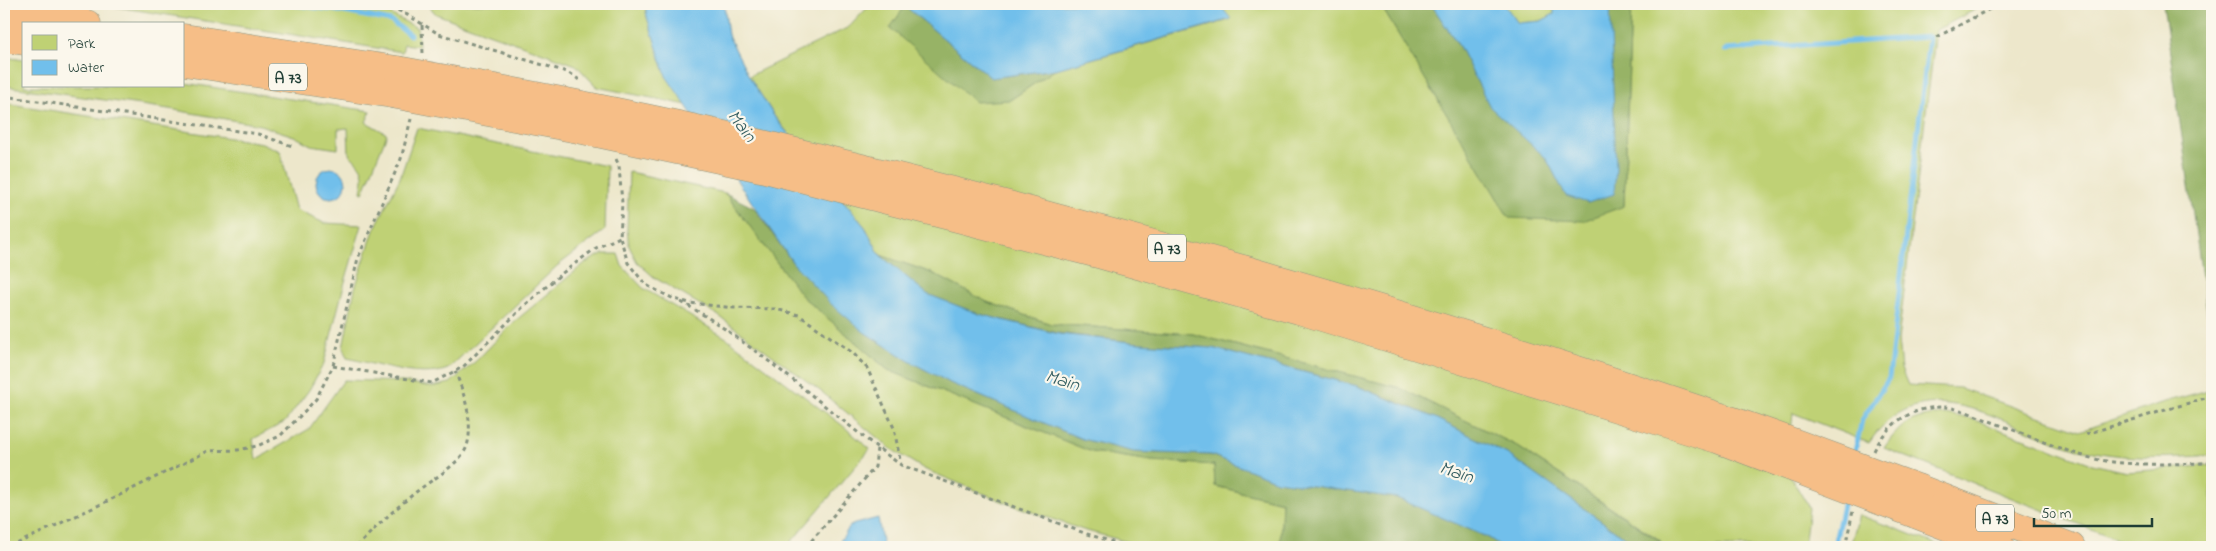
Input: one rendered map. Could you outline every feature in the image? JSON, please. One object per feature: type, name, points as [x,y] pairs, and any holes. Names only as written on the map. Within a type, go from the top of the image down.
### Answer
[{"type":"highway","points":[[4,11],[74,22]]},
{"type":"highway","points":[[4,38],[22,41]]},
{"type":"highway","name":"A 73","points":[[185,38],[394,82],[578,129],[761,168],[1146,268],[1336,321],[1917,502],[2071,547]]},
{"type":"highway","name":"A 73","points":[[185,62],[394,82]]},
{"type":"highway","name":"A 73","points":[[1917,502],[2000,547]]},
{"type":"path","points":[[382,4],[404,13],[439,34],[567,72],[578,79],[583,88]]},
{"type":"path","points":[[1937,37],[1999,4]]},
{"type":"path","points":[[422,24],[423,56]]},
{"type":"path","points":[[4,96],[258,134],[292,146]]},
{"type":"path","points":[[10,547],[208,452],[238,450],[258,446],[280,436],[316,398],[333,366],[358,258],[402,159],[412,111]]},
{"type":"path","points":[[615,157],[619,166],[622,203],[620,237],[628,263],[646,285],[712,319],[778,368],[901,465],[1086,534],[1129,547]]},
{"type":"path","points":[[333,366],[432,383],[463,367],[524,306],[561,274],[596,248],[620,237]]},
{"type":"path","points":[[674,299],[734,308],[775,310],[799,315],[853,353],[867,368],[894,428],[901,465]]},
{"type":"path","points":[[357,547],[416,491],[460,458],[467,446],[469,422],[464,392],[455,371]]},
{"type":"path","points":[[2086,434],[2212,396]]},
{"type":"path","points":[[1871,458],[1888,428],[1907,414],[1924,408],[1945,407],[1969,413],[2087,457],[2115,462],[2212,463]]},
{"type":"path","points":[[806,547],[875,467],[878,448]]},
{"type":"path","points":[[1845,547],[1854,509]]},
{"type":"green space","points":[[98,4],[351,4],[379,8],[417,28],[419,46],[404,44],[402,52]]},
{"type":"green space","points":[[427,4],[645,4],[647,17],[666,76],[687,105],[597,87],[576,65],[436,14]]},
{"type":"green space","points":[[871,4],[905,6],[891,29],[1010,100],[1056,69],[1230,20],[1219,4],[1380,4],[1509,217],[1624,206],[1631,4],[1986,4],[1936,30],[1898,340],[1901,369],[1908,385],[1960,388],[2080,431],[2161,403],[2212,389],[2212,455],[2146,457],[2113,455],[2080,449],[1997,417],[1969,408],[1942,404],[1916,406],[1891,418],[1869,443],[1793,413],[1787,470],[1809,508],[1804,547],[1662,547],[1660,540],[1515,445],[1400,388],[1193,334],[1051,324],[987,302],[932,273],[880,255],[866,228],[775,117],[749,76],[849,27]]},
{"type":"green space","points":[[1380,4],[1431,4],[1459,46],[1490,106],[1546,158],[1566,196],[1610,4],[1631,4],[1624,206],[1583,221],[1509,218]]},
{"type":"green space","points":[[1504,4],[1554,4],[1554,14],[1541,21],[1518,23]]},
{"type":"green space","points":[[2163,4],[2212,4],[2212,347]]},
{"type":"green space","points":[[905,6],[991,78],[1056,69],[1010,100],[975,102],[890,28]]},
{"type":"green space","points":[[4,57],[22,60],[22,88],[185,88],[185,83],[371,111],[366,122],[387,134],[363,193],[361,192],[362,171],[358,163],[349,154],[348,128],[338,129],[338,149],[311,145],[294,136],[260,125],[169,109],[4,86]]},
{"type":"green space","points":[[4,103],[262,143],[280,151],[296,210],[324,223],[362,225],[324,363],[309,390],[285,422],[253,439],[256,460],[309,429],[344,380],[403,382],[432,387],[450,383],[476,361],[514,322],[585,263],[602,254],[618,254],[622,266],[643,288],[728,339],[842,425],[870,449],[787,547],[4,547]]},
{"type":"green space","points":[[417,128],[607,166],[605,230],[557,266],[448,369],[424,373],[398,370],[347,358],[343,348],[355,288],[374,230],[400,178]]},
{"type":"green space","points":[[629,172],[725,193],[803,297],[888,370],[1092,452],[1152,461],[1214,465],[1215,486],[1282,502],[1280,547],[1147,547],[1083,530],[1004,502],[924,469],[891,449],[823,393],[719,316],[655,278],[637,262],[629,246],[627,229]]},
{"type":"green space","points":[[725,193],[754,208],[793,263],[864,332],[909,361],[952,384],[1082,439],[1136,452],[1211,455],[1277,481],[1397,498],[1489,538],[1502,547],[1280,547],[1282,502],[1215,486],[1214,465],[1152,461],[1092,452],[888,370],[802,296]]},
{"type":"green space","points":[[880,255],[932,273],[987,302],[1051,324],[1193,334],[1400,388],[1515,445],[1660,541],[1662,547],[1638,547],[1507,454],[1435,418],[1358,386],[1212,348],[1140,343],[1057,333],[979,314],[927,294]]},
{"type":"green space","points":[[1945,414],[1972,419],[2092,464],[2127,472],[2212,465],[2212,547],[2137,547],[1884,448],[1897,432],[1909,422],[1924,417]]},
{"type":"green space","points":[[1859,515],[1944,547],[1850,547]]},
{"type":"water","name":"Main","points":[[645,4],[724,4],[728,35],[749,76],[776,119],[865,227],[880,255],[927,294],[979,314],[1059,334],[1140,343],[1212,348],[1357,386],[1435,418],[1507,454],[1638,547],[1502,547],[1489,538],[1397,498],[1277,481],[1211,455],[1134,452],[1082,439],[952,384],[909,361],[864,332],[831,304],[793,263],[666,76],[647,17]]},
{"type":"water","points":[[886,4],[1219,4],[1231,19],[1056,69],[991,78],[905,6]]},
{"type":"water","points":[[1431,4],[1504,4],[1518,23],[1541,21],[1554,14],[1554,4],[1610,4],[1616,168],[1614,194],[1588,203],[1566,196],[1546,158],[1490,107],[1459,46]]},
{"type":"water","points":[[331,168],[337,169],[345,177],[345,189],[337,197],[331,198],[325,197],[317,189],[316,183],[317,177],[325,169]]},
{"type":"water","points":[[878,518],[883,547],[836,547],[851,525]]},
{"type":"waterway","points":[[290,4],[391,21],[410,35]]},
{"type":"waterway","points":[[1725,50],[1929,37],[1889,378],[1862,420],[1854,456]]},
{"type":"waterway","points":[[1834,547],[1845,496]]}]
